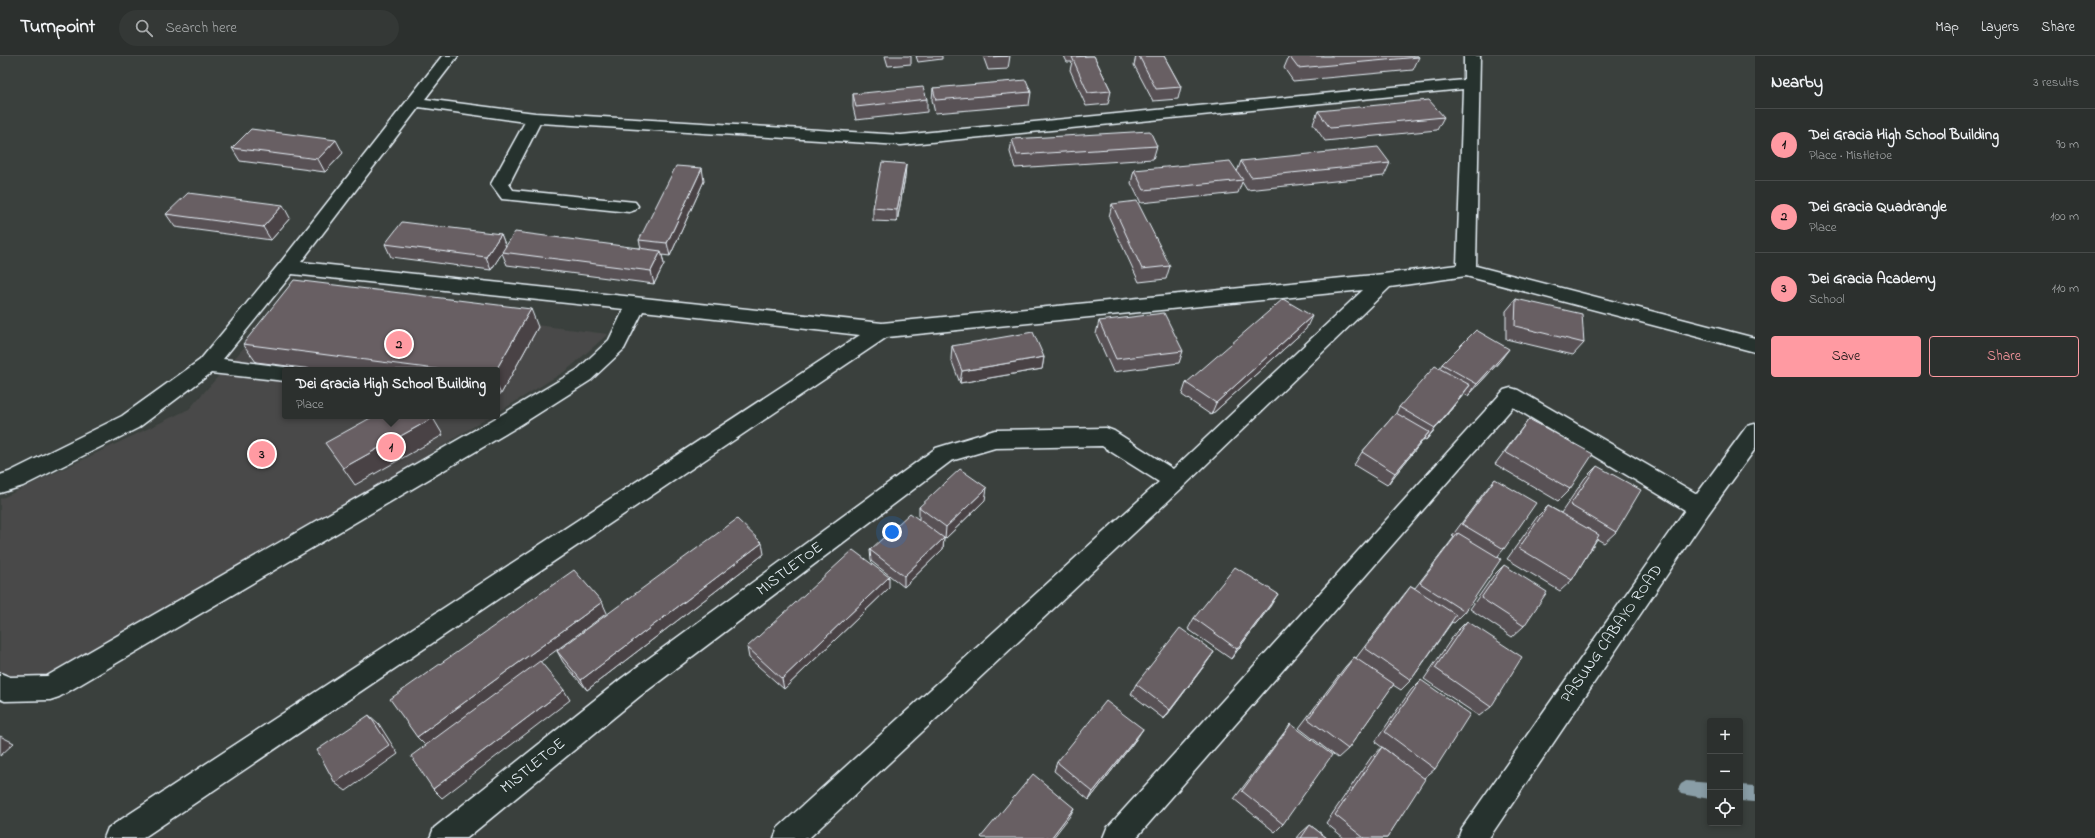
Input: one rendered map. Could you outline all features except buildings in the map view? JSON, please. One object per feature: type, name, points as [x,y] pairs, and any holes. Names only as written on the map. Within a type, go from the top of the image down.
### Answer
[{"type":"street","points":[[0,484],[15,480],[130,422],[207,365],[287,268],[450,56]]},
{"type":"street","points":[[1466,270],[1470,84],[1472,56]]},
{"type":"street","points":[[414,102],[536,118],[901,140],[1470,84]]},
{"type":"street","points":[[536,118],[500,184],[508,195],[630,206]]},
{"type":"street","points":[[287,268],[882,330],[1384,281],[1466,270],[1755,345]]},
{"type":"street","points":[[788,838],[1175,481],[1384,281]]},
{"type":"street","points":[[0,685],[6,689],[50,688],[503,418],[584,375],[617,344],[636,305]]},
{"type":"street","points":[[118,838],[882,330]]},
{"type":"street","points":[[207,365],[282,373]]},
{"type":"street","points":[[1117,838],[1511,396],[1700,507]]},
{"type":"street","name":"PASUNG CABAYO ROAD","points":[[1472,838],[1700,507],[1755,432]]},
{"type":"street","name":"MISTLETOE","points":[[444,838],[631,687],[944,454],[995,439],[1106,437],[1175,481]]},
{"type":"shaded area","points":[[292,294],[608,334],[567,370],[500,411],[500,367],[282,367],[282,419],[486,419],[25,701],[0,685],[0,499],[189,409]]},
{"type":"waterway","points":[[1686,789],[1707,791]]},
{"type":"waterway","points":[[1743,793],[1755,794]]},
{"type":"place","name":"Dei Gracia Quadrangle","points":[[399,344]]},
{"type":"place","name":"Dei Gracia High School Building","points":[[391,447]]},
{"type":"place","name":"Dei Gracia Academy","points":[[262,454]]}]
